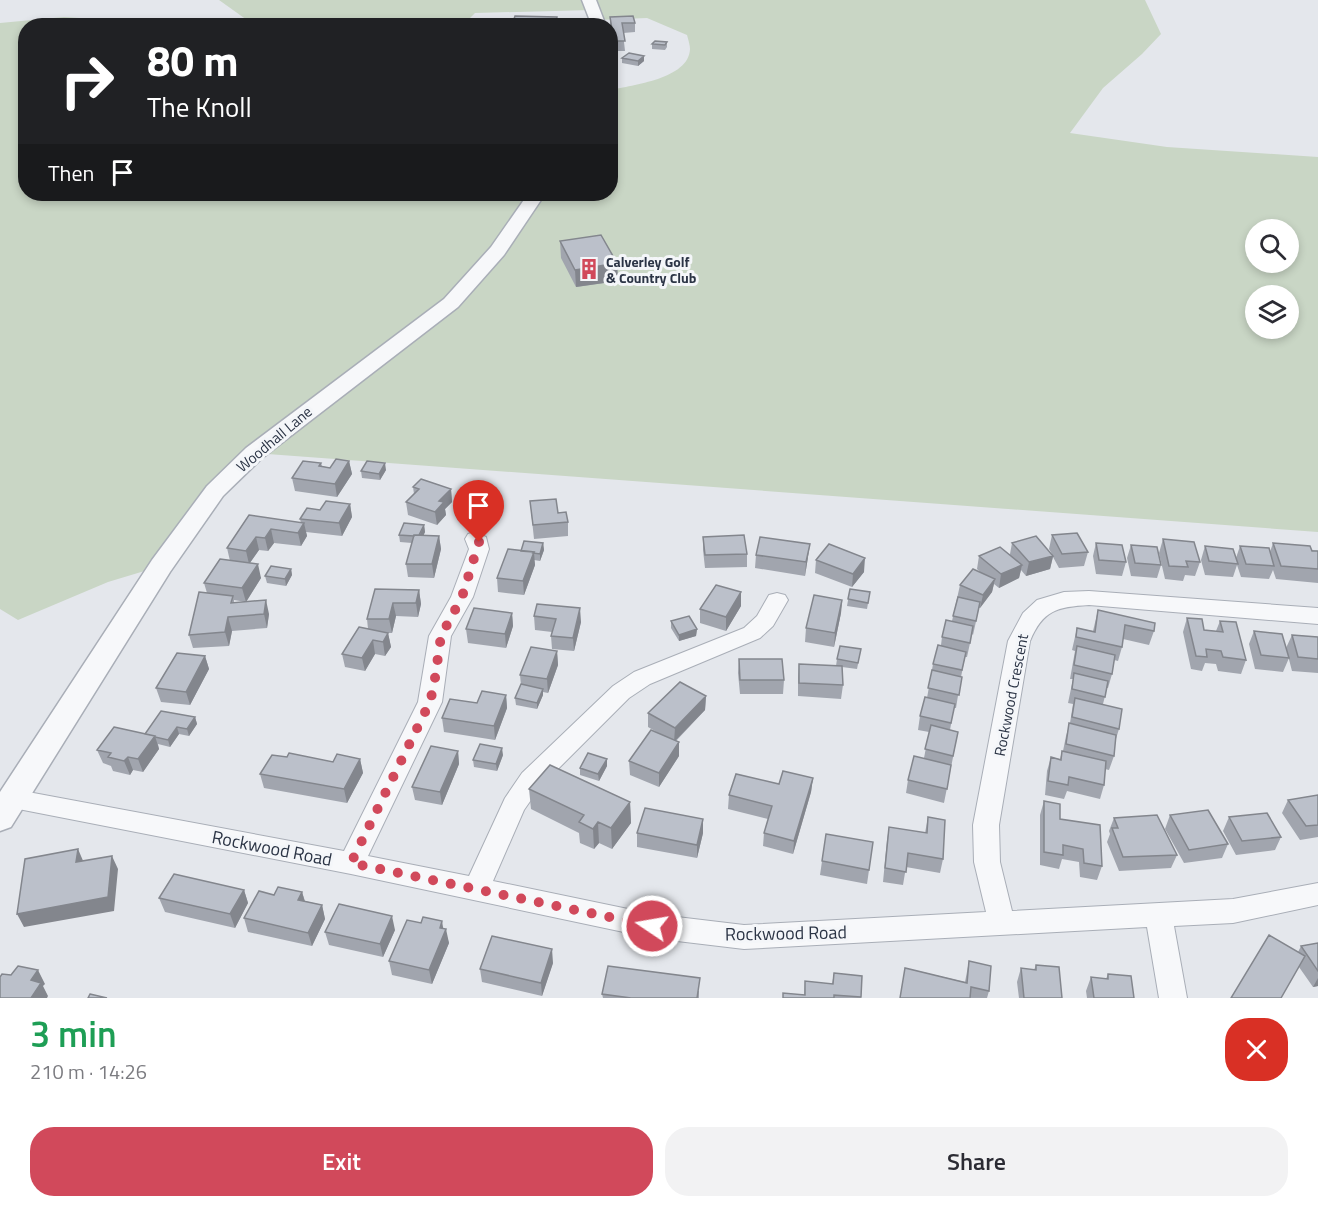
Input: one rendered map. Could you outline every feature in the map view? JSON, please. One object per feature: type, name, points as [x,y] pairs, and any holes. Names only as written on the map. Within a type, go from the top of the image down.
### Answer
[{"type":"street","points":[[589,0],[596,18]]},
{"type":"street","name":"Woodhall Lane","points":[[6,808],[161,566],[215,492],[254,453],[451,303],[475,280],[494,256],[531,201]]},
{"type":"street","points":[[351,863],[430,702],[441,636],[462,597],[479,549],[479,542],[475,539]]},
{"type":"street","name":"Rockwood Crescent","points":[[1002,922],[986,866],[984,846],[986,825],[1019,641],[1024,626],[1036,610],[1048,603],[1066,598],[1089,598],[1318,616]]},
{"type":"street","points":[[476,890],[514,805],[531,780],[621,692],[642,678],[752,633],[765,621],[777,600]]},
{"type":"street","name":"Rockwood Road","points":[[6,808],[351,863],[652,926],[744,937],[1233,911],[1318,894]]},
{"type":"street","points":[[1159,916],[1173,998]]},
{"type":"green space","name":"Calverley Golf & Country Club","points":[[219,0],[1145,0],[1161,34],[1103,88],[1070,133],[1167,147],[1318,157],[1318,532],[254,453],[161,566],[108,582],[18,620],[0,609],[0,23],[18,21],[18,201],[618,201],[618,89],[645,83],[670,74],[687,59],[690,49],[687,35],[647,18],[596,18],[592,10],[475,13],[470,18],[244,18]]},
{"type":"building","points":[[515,16],[557,17],[557,18],[514,18]]},
{"type":"building","points":[[633,16],[635,23],[622,23],[625,41],[618,41],[618,18],[610,17]]},
{"type":"building","points":[[655,41],[667,42],[665,45],[652,44]]},
{"type":"building","points":[[629,53],[644,56],[638,61],[622,58]]},
{"type":"building","points":[[601,235],[617,263],[575,270],[560,241]]},
{"type":"building","points":[[336,459],[349,461],[335,484],[292,478],[303,461],[321,463],[319,466],[330,468]]},
{"type":"building","points":[[367,461],[385,463],[379,474],[361,471]]},
{"type":"building","points":[[421,479],[451,489],[439,501],[444,502],[435,512],[406,502],[419,489],[413,487]]},
{"type":"building","points":[[556,499],[558,513],[566,512],[568,522],[533,525],[530,501]]},
{"type":"building","points":[[326,501],[350,504],[339,523],[300,519],[307,508],[320,510]]},
{"type":"building","points":[[249,515],[304,523],[298,533],[271,529],[265,538],[256,537],[246,551],[227,548]]},
{"type":"building","points":[[404,523],[424,525],[419,535],[399,535]]},
{"type":"building","points":[[1077,533],[1088,552],[1062,554],[1052,535]]},
{"type":"building","points":[[414,535],[439,536],[432,564],[406,564]]},
{"type":"building","points":[[744,535],[747,554],[705,555],[703,537]]},
{"type":"building","points":[[1036,536],[1053,556],[1029,562],[1012,543]]},
{"type":"building","points":[[760,537],[810,544],[806,562],[756,555]]},
{"type":"building","points":[[1163,539],[1194,542],[1200,562],[1186,561],[1188,567],[1169,566]]},
{"type":"building","points":[[524,541],[543,543],[540,554],[521,551]]},
{"type":"building","points":[[1096,543],[1122,545],[1126,562],[1099,560]]},
{"type":"building","points":[[1273,543],[1310,546],[1312,551],[1318,551],[1318,569],[1281,566]]},
{"type":"building","points":[[829,544],[865,558],[853,574],[816,560]]},
{"type":"building","points":[[1131,545],[1157,547],[1161,565],[1135,563]]},
{"type":"building","points":[[1205,546],[1233,549],[1238,564],[1209,561]]},
{"type":"building","points":[[1240,546],[1269,548],[1274,566],[1246,564]]},
{"type":"building","points":[[1000,547],[1022,565],[1001,574],[979,556]]},
{"type":"building","points":[[508,549],[534,552],[523,581],[497,578]]},
{"type":"building","points":[[220,559],[258,564],[242,588],[204,583]]},
{"type":"building","points":[[271,566],[291,569],[285,579],[265,576]]},
{"type":"building","points":[[973,569],[995,579],[983,595],[960,585]]},
{"type":"building","points":[[716,585],[741,592],[726,617],[700,609]]},
{"type":"building","points":[[375,589],[419,590],[416,603],[393,603],[389,619],[367,619]]},
{"type":"building","points":[[850,589],[870,592],[868,603],[848,599]]},
{"type":"building","points":[[199,592],[233,596],[231,603],[266,600],[264,614],[228,617],[225,632],[189,635]]},
{"type":"building","points":[[814,595],[842,600],[835,633],[806,628]]},
{"type":"building","points":[[958,597],[980,602],[976,621],[953,616]]},
{"type":"building","points":[[537,604],[580,608],[573,638],[551,636],[556,619],[534,616]]},
{"type":"building","points":[[474,608],[512,613],[505,634],[466,629]]},
{"type":"building","points":[[1098,610],[1155,623],[1154,631],[1125,625],[1122,647],[1076,637],[1077,628],[1095,632]]},
{"type":"building","points":[[689,616],[697,629],[679,635],[671,621]]},
{"type":"building","points":[[1187,618],[1202,619],[1204,630],[1223,632],[1220,621],[1236,622],[1246,660],[1223,657],[1221,651],[1206,649],[1207,657],[1196,656]]},
{"type":"building","points":[[946,620],[973,626],[970,643],[942,637]]},
{"type":"building","points":[[359,627],[388,633],[383,642],[373,640],[362,658],[342,654]]},
{"type":"building","points":[[1254,631],[1282,634],[1289,658],[1261,655]]},
{"type":"building","points":[[1292,635],[1318,637],[1318,659],[1298,657]]},
{"type":"building","points":[[938,645],[966,652],[962,670],[933,664]]},
{"type":"building","points":[[840,646],[861,649],[858,663],[837,659]]},
{"type":"building","points":[[1077,646],[1115,655],[1112,674],[1074,665]]},
{"type":"building","points":[[531,647],[557,651],[547,679],[520,675]]},
{"type":"building","points":[[177,653],[205,656],[186,692],[156,688]]},
{"type":"building","points":[[739,659],[782,659],[784,680],[740,680]]},
{"type":"building","points":[[799,664],[842,666],[843,685],[799,683]]},
{"type":"building","points":[[932,670],[962,677],[959,695],[928,688]]},
{"type":"building","points":[[1074,673],[1108,681],[1105,697],[1072,689]]},
{"type":"building","points":[[680,682],[706,696],[675,728],[648,713]]},
{"type":"building","points":[[521,684],[543,689],[537,703],[515,698]]},
{"type":"building","points":[[482,691],[506,695],[494,726],[442,718],[450,699],[477,703]]},
{"type":"building","points":[[925,697],[955,704],[951,723],[920,716]]},
{"type":"building","points":[[1075,698],[1122,709],[1119,729],[1072,717]]},
{"type":"building","points":[[161,711],[195,717],[187,729],[177,727],[168,740],[145,734]]},
{"type":"building","points":[[1069,723],[1116,735],[1114,756],[1066,744]]},
{"type":"building","points":[[931,725],[958,732],[953,756],[925,749]]},
{"type":"building","points":[[114,727],[155,736],[138,759],[128,757],[124,761],[108,757],[111,753],[97,750]]},
{"type":"building","points":[[651,730],[679,742],[659,773],[629,761]]},
{"type":"building","points":[[480,744],[502,748],[496,764],[473,760]]},
{"type":"building","points":[[431,746],[458,751],[440,792],[412,787]]},
{"type":"building","points":[[1062,751],[1106,761],[1104,785],[1069,777],[1068,785],[1048,781],[1051,757],[1061,760]]},
{"type":"building","points":[[289,753],[333,762],[337,754],[360,759],[344,789],[260,774],[272,755],[287,757]]},
{"type":"building","points":[[588,753],[607,759],[598,774],[580,768]]},
{"type":"building","points":[[914,756],[951,765],[947,789],[908,780]]},
{"type":"building","points":[[550,765],[630,802],[611,828],[598,822],[593,829],[579,822],[584,815],[529,789]]},
{"type":"building","points":[[783,771],[813,778],[794,841],[764,833],[772,806],[729,795],[736,774],[779,784]]},
{"type":"building","points":[[1318,795],[1318,825],[1306,826],[1288,800]]},
{"type":"building","points":[[1044,801],[1060,804],[1060,819],[1100,825],[1102,866],[1084,863],[1083,849],[1063,845],[1063,855],[1044,852]]},
{"type":"building","points":[[645,808],[703,819],[697,845],[637,833]]},
{"type":"building","points":[[1208,810],[1228,844],[1189,850],[1170,815]]},
{"type":"building","points":[[1267,813],[1281,837],[1242,841],[1229,817]]},
{"type":"building","points":[[1157,815],[1177,855],[1123,857],[1112,828],[1118,828],[1114,818]]},
{"type":"building","points":[[928,817],[945,820],[943,859],[908,853],[906,872],[885,868],[889,827],[927,833]]},
{"type":"building","points":[[826,834],[873,842],[869,870],[822,861]]},
{"type":"building","points":[[78,849],[76,862],[112,856],[108,897],[17,914],[25,859]]},
{"type":"building","points":[[174,874],[244,890],[230,914],[159,898]]},
{"type":"building","points":[[278,887],[302,892],[298,900],[322,905],[308,933],[244,918],[259,891],[274,895]]},
{"type":"building","points":[[339,904],[392,916],[380,944],[325,932]]},
{"type":"building","points":[[423,917],[442,921],[440,928],[446,929],[429,970],[389,961],[407,920],[421,923]]},
{"type":"building","points":[[1269,935],[1305,956],[1281,998],[1231,998]]},
{"type":"building","points":[[492,936],[552,949],[541,983],[480,969]]},
{"type":"building","points":[[1318,943],[1318,971],[1301,946]]},
{"type":"building","points":[[969,961],[991,966],[989,991],[971,987],[970,998],[900,998],[905,968],[967,983]]},
{"type":"building","points":[[1036,965],[1059,967],[1062,998],[1024,998],[1021,968],[1036,970]]},
{"type":"building","points":[[18,966],[38,970],[31,980],[41,983],[31,998],[0,998],[0,977],[2,974],[11,975]]},
{"type":"building","points":[[608,966],[700,978],[697,998],[631,998],[602,994]]},
{"type":"building","points":[[834,973],[862,976],[861,997],[834,995],[834,998],[783,998],[783,993],[805,995],[805,981],[833,984]]},
{"type":"building","points":[[1108,974],[1131,976],[1134,998],[1094,998],[1091,977],[1108,979]]},
{"type":"building","points":[[90,994],[107,998],[88,998]]},
{"type":"place","name":"Calverley Golf & Country Club","points":[[589,269]]},
{"type":"route","points":[[479,542],[479,549],[462,597],[441,636],[430,702],[351,863],[652,926]]}]
